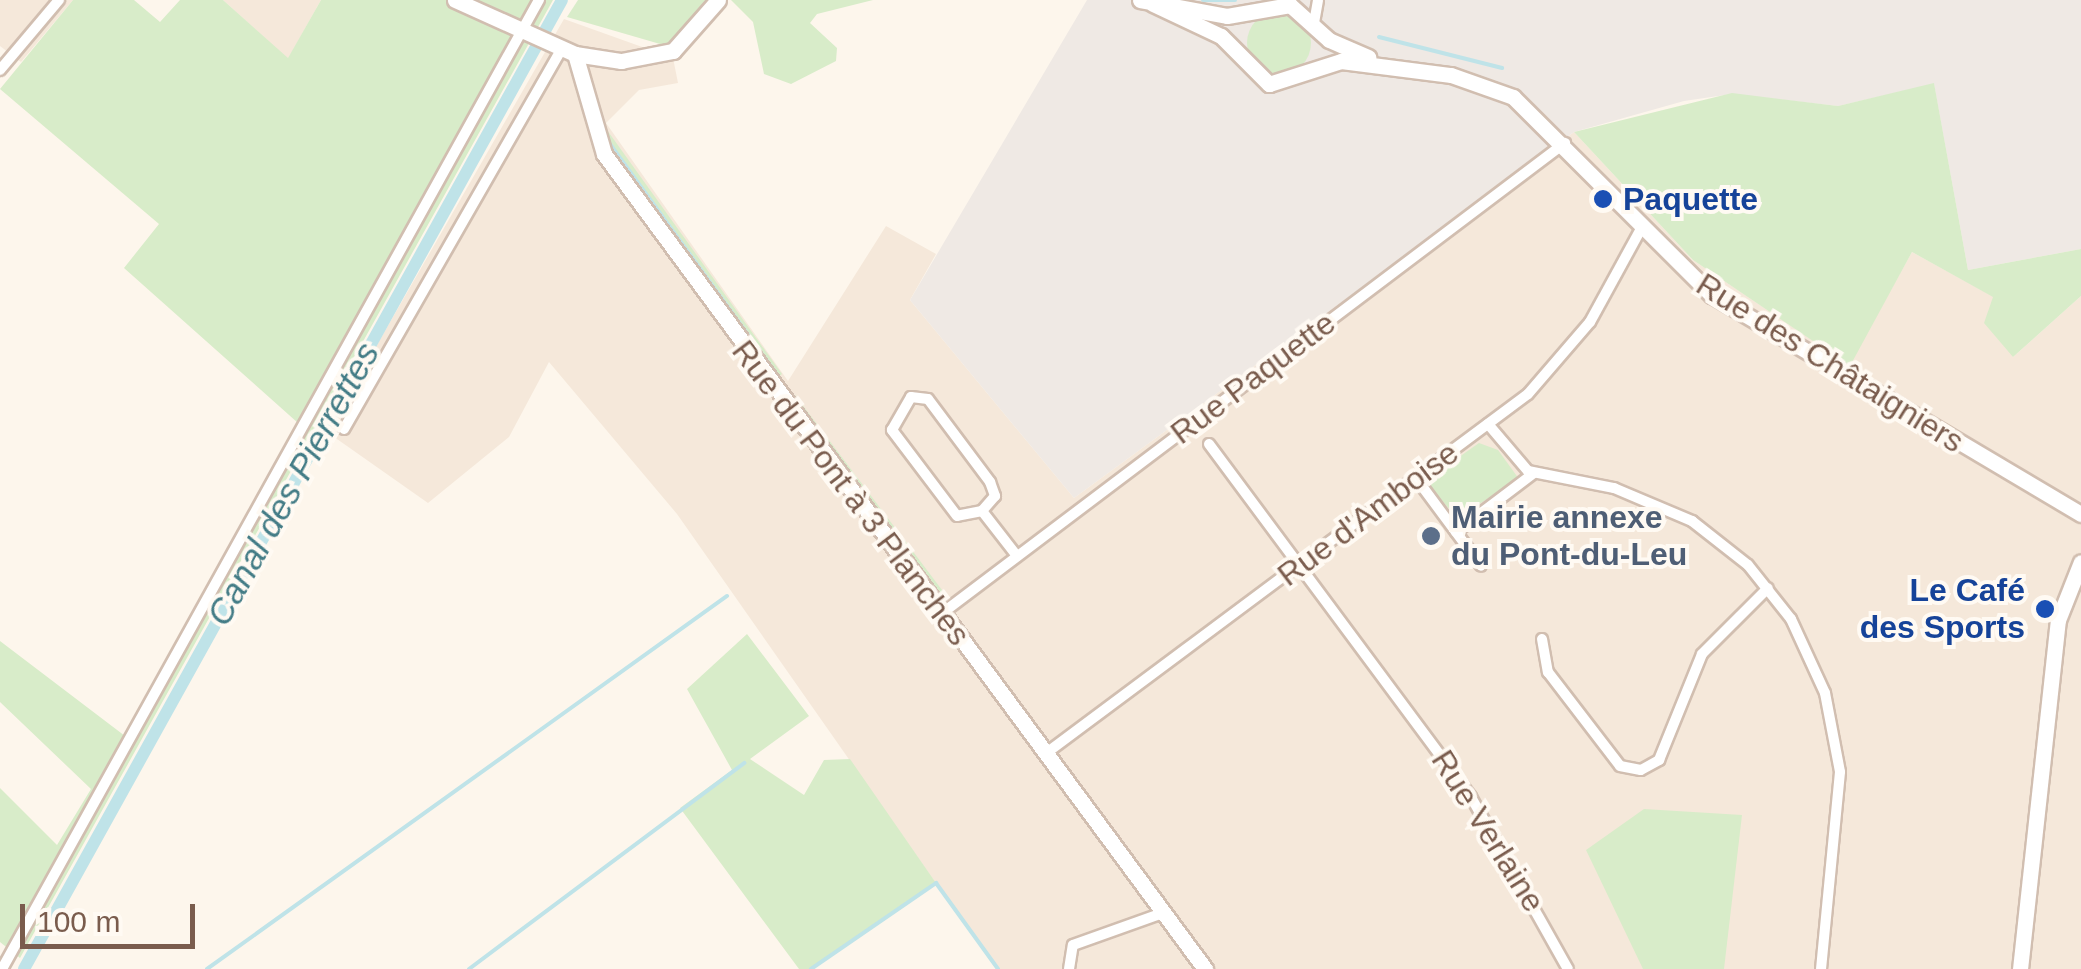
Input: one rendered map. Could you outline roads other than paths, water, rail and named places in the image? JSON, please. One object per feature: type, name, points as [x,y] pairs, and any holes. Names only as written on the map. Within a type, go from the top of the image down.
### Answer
[{"type":"street","points":[[0,70],[60,0]]},
{"type":"street","points":[[455,0],[527,28],[568,51],[655,59],[715,3]]},
{"type":"street","points":[[2,969],[540,0]]},
{"type":"street","points":[[1314,65],[1318,0]]},
{"type":"street","name":"Rue des Châtaigniers","points":[[1146,2],[1240,55],[1254,76],[1275,85],[1314,65],[1402,66]]},
{"type":"street","name":"Rue des Châtaigniers","points":[[1146,2],[1253,13],[1281,2],[1316,27],[1402,66],[1504,92],[1566,142],[1642,227],[1723,304],[2081,514]]},
{"type":"street","points":[[1240,55],[1253,13]]},
{"type":"street","points":[[344,429],[568,51]]},
{"type":"street","name":"Rue du Pont à 3 Planches","points":[[568,51],[604,154],[1205,969]]},
{"type":"street","name":"Rue Paquette","points":[[940,614],[1566,142]]},
{"type":"street","name":"Rue d'Amboise","points":[[1045,754],[1488,424],[1570,349],[1642,227]]},
{"type":"street","points":[[911,397],[928,399],[990,482],[995,496],[982,510],[957,516],[892,430],[911,397]]},
{"type":"street","points":[[1488,424],[1534,474],[1664,507],[1768,588],[1819,674],[1838,752],[1821,969]]},
{"type":"street","name":"Rue Verlaine","points":[[1209,444],[1305,561],[1402,696],[1508,855],[1568,969]]},
{"type":"street","points":[[1456,532],[1534,474]]},
{"type":"street","points":[[1416,478],[1481,566]]},
{"type":"street","points":[[982,510],[1017,556]]},
{"type":"street","points":[[2020,969],[2058,620],[2081,562]]},
{"type":"street","points":[[1542,639],[1545,667],[1570,702],[1620,766],[1641,770],[1662,756],[1702,654],[1768,588]]},
{"type":"street","points":[[1069,969],[1073,944],[1164,913]]},
{"type":"waterway","name":"Canal des Pierrettes","points":[[24,969],[562,0]]},
{"type":"waterway","points":[[1203,0],[1235,0]]},
{"type":"waterway","points":[[1379,37],[1502,68]]},
{"type":"waterway","points":[[607,140],[777,375]]},
{"type":"waterway","points":[[207,969],[727,596]]},
{"type":"waterway","points":[[469,969],[744,763]]},
{"type":"waterway","points":[[811,969],[936,883],[998,969]]},
{"type":"place","name":"Paquette","points":[[1603,199]]},
{"type":"place","name":"Mairie annexe du Pont-du-Leu","points":[[1431,536]]},
{"type":"place","name":"Le Café des Sports","points":[[2045,609]]}]
